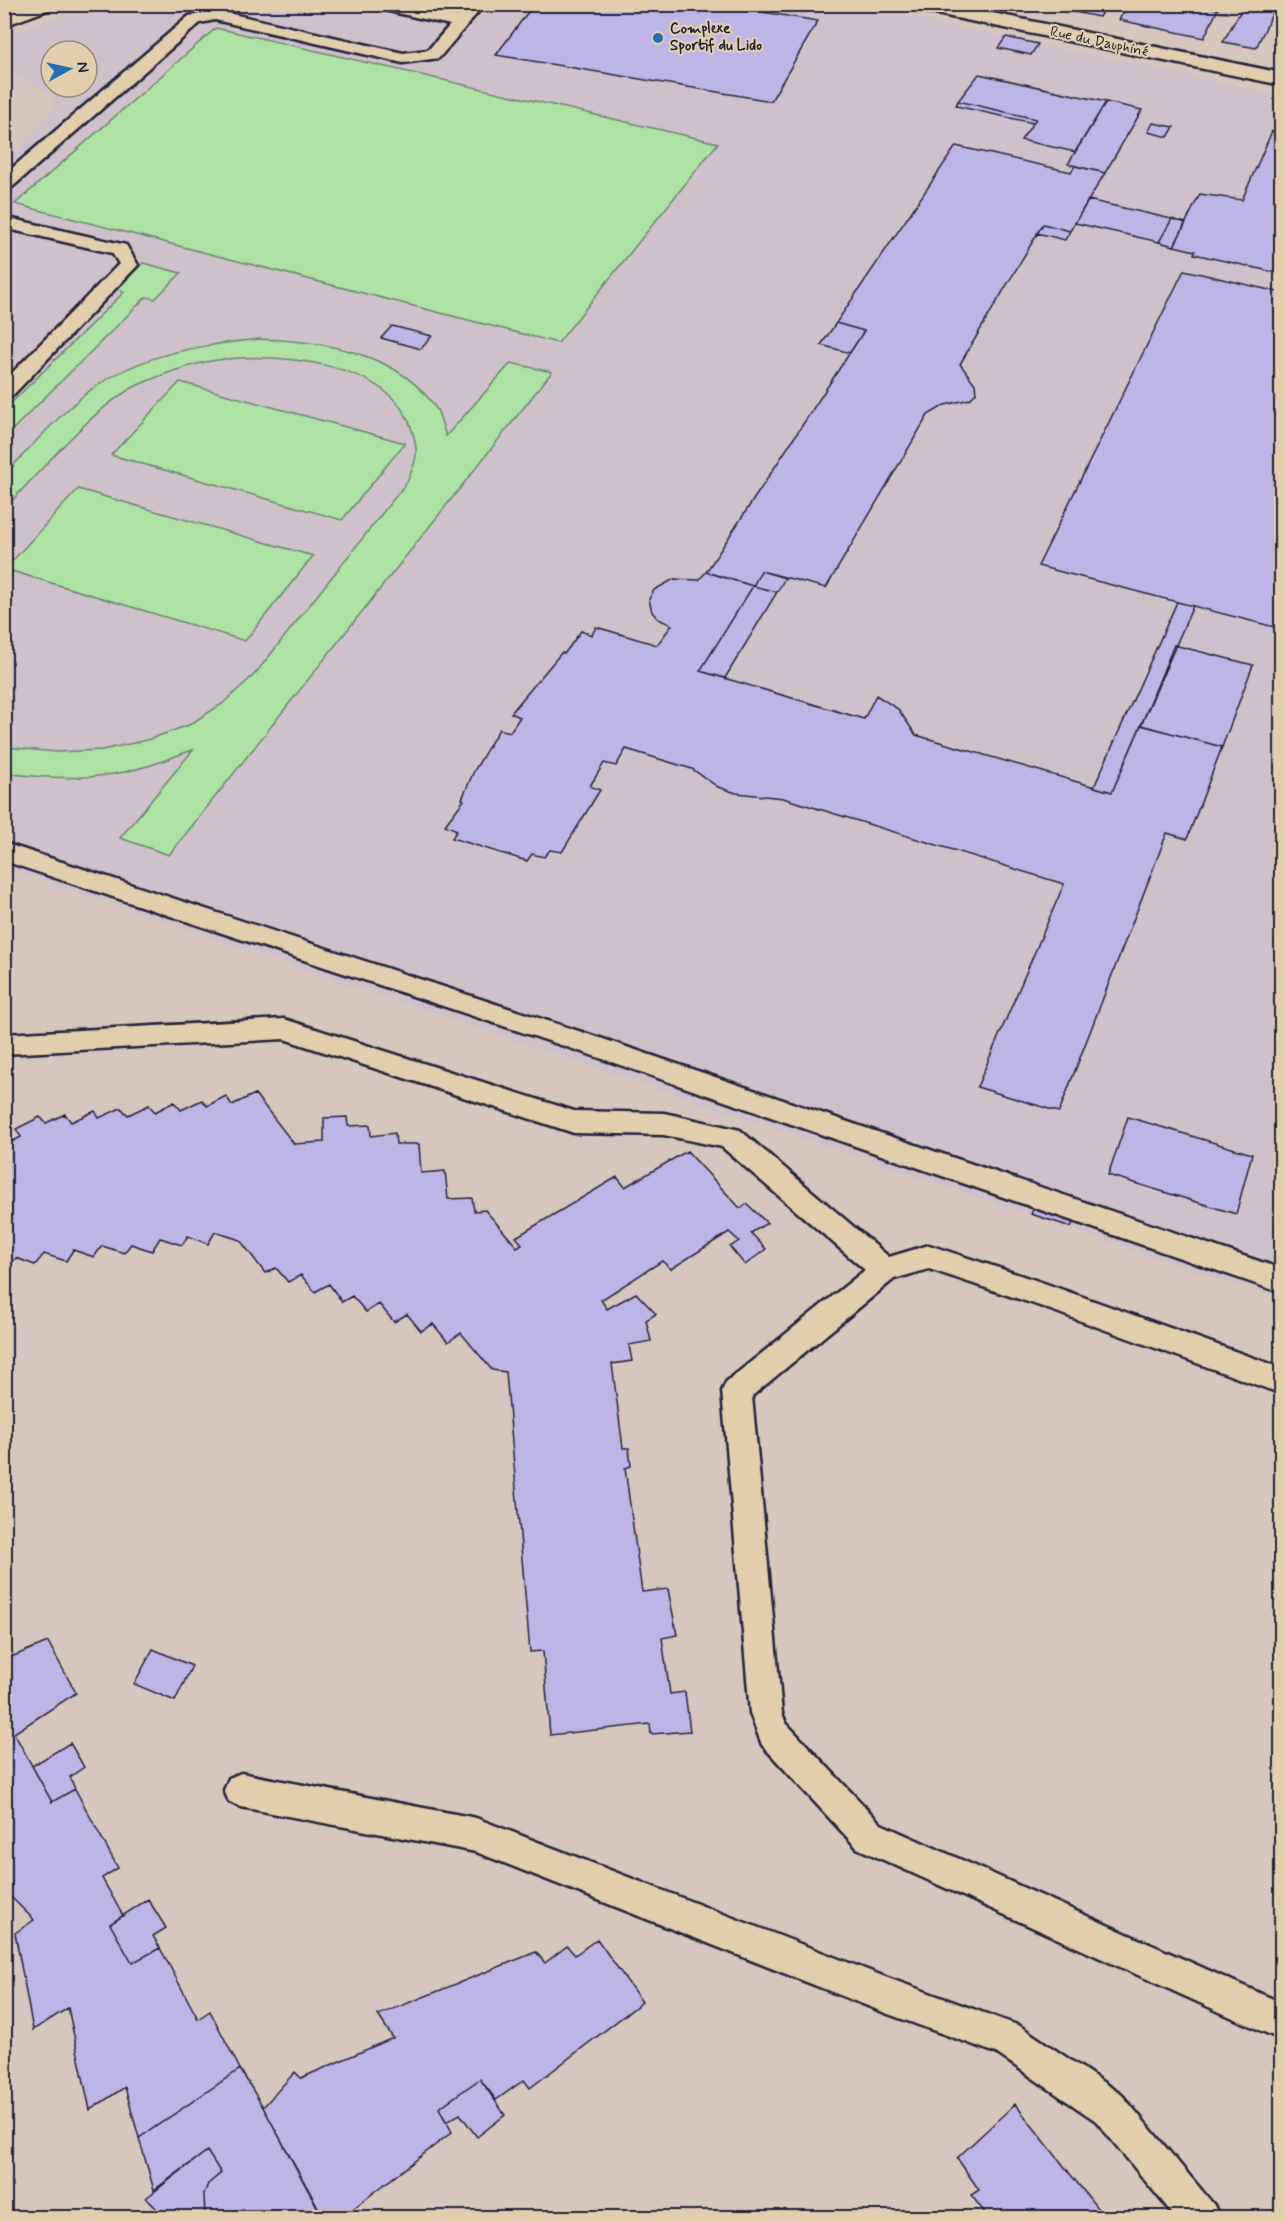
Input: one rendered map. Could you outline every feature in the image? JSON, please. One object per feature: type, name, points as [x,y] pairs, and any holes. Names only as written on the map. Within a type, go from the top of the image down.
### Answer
[{"type":"street","points":[[4,20],[46,4]]},
{"type":"street","name":"Rue du Dauphiné","points":[[917,4],[1281,80]]},
{"type":"lane","points":[[377,4],[461,22]]},
{"type":"lane","points":[[4,185],[195,20],[215,15],[403,58],[433,54],[477,4]]},
{"type":"lane","points":[[4,222],[119,249],[129,265],[4,393]]},
{"type":"lane","points":[[4,852],[597,1047],[1281,1281]]},
{"type":"lane","points":[[4,1044],[284,1029],[574,1122],[664,1124],[730,1138],[885,1270]]},
{"type":"lane","points":[[1281,1381],[1041,1294],[929,1257],[885,1270],[737,1391],[766,1713],[774,1734],[869,1836],[1281,2022]]},
{"type":"lane","points":[[241,1790],[476,1835],[888,1996],[1007,2039],[1109,2108],[1201,2217]]},
{"type":"shaded area","points":[[87,4],[849,4],[1281,95],[1281,1300],[5,868],[4,300],[17,286],[5,276],[5,163],[56,106],[52,99],[99,99],[99,39],[39,39],[39,87],[5,70],[5,36]]},
{"type":"green space","points":[[216,28],[718,143],[558,343],[15,204]]},
{"type":"green space","points":[[143,263],[181,273],[155,299],[146,297],[5,437],[5,409],[124,292],[117,289]]},
{"type":"green space","points":[[260,339],[333,347],[381,363],[403,375],[422,390],[437,410],[446,436],[511,363],[552,372],[169,855],[120,838],[193,750],[127,772],[74,778],[5,773],[5,747],[56,752],[102,750],[147,740],[189,725],[222,704],[255,674],[407,482],[416,457],[412,430],[401,407],[382,390],[359,377],[333,367],[276,358],[225,359],[170,372],[138,385],[121,395],[68,441],[5,508],[5,474],[73,405],[102,382],[167,354]]},
{"type":"green space","points":[[180,382],[405,443],[342,520],[111,455]]},
{"type":"green space","points":[[78,489],[313,556],[245,641],[5,569]]},
{"type":"building","name":"Complexe Sportif du Lido","points":[[534,4],[714,4],[818,21],[771,101],[496,55]]},
{"type":"building","points":[[1073,4],[1107,4],[1099,17],[1069,11]]},
{"type":"building","points":[[1128,4],[1193,4],[1218,9],[1204,38],[1119,20]]},
{"type":"building","points":[[1244,5],[1274,10],[1256,48],[1223,42]]},
{"type":"building","points":[[1006,37],[1038,44],[1031,55],[998,48]]},
{"type":"building","points":[[979,74],[1106,102],[1075,152],[1021,140],[1036,119],[958,101]]},
{"type":"building","points":[[958,101],[1036,119],[1033,123],[956,106]]},
{"type":"building","points":[[1106,102],[1142,110],[1105,173],[1068,164]]},
{"type":"building","points":[[1153,123],[1174,127],[1168,137],[1148,132]]},
{"type":"building","points":[[1272,131],[1282,133],[1282,274],[1194,254],[1195,251],[1174,246],[1200,194],[1242,200]]},
{"type":"building","points":[[956,146],[1071,172],[1075,166],[1105,173],[1070,231],[1043,224],[960,364],[975,384],[976,393],[970,399],[945,405],[928,415],[826,588],[761,571],[753,586],[706,572],[864,331],[836,323]]},
{"type":"building","points":[[1088,200],[1172,219],[1159,242],[1075,223]]},
{"type":"building","points":[[1172,219],[1186,223],[1174,246],[1159,242]]},
{"type":"building","points":[[1043,224],[1070,231],[1065,240],[1037,233]]},
{"type":"building","points":[[1184,270],[1282,293],[1282,629],[1038,566]]},
{"type":"building","points":[[836,323],[864,331],[850,353],[821,345]]},
{"type":"building","points":[[392,326],[432,336],[421,349],[381,338]]},
{"type":"building","points":[[761,571],[785,578],[777,592],[753,586]]},
{"type":"building","points":[[706,572],[753,586],[700,671],[864,719],[876,695],[898,709],[916,735],[1112,792],[1141,725],[1222,747],[1187,839],[1167,833],[1059,1112],[977,1087],[1064,884],[783,798],[736,793],[718,787],[692,769],[626,749],[616,766],[604,763],[590,786],[600,790],[562,852],[550,850],[544,857],[532,854],[527,861],[452,838],[457,830],[445,825],[464,800],[462,799],[474,771],[499,729],[510,732],[520,717],[511,713],[561,653],[565,653],[581,631],[592,635],[596,627],[657,645],[672,625],[658,619],[652,612],[649,599],[654,590],[674,579],[699,580]]},
{"type":"building","points":[[753,586],[777,592],[725,678],[700,671]]},
{"type":"building","points":[[1177,602],[1193,606],[1112,792],[1094,787]]},
{"type":"building","points":[[1174,645],[1253,665],[1222,747],[1141,725]]},
{"type":"building","points":[[255,1094],[294,1144],[324,1142],[324,1118],[347,1117],[348,1126],[370,1125],[371,1136],[395,1133],[396,1144],[419,1144],[421,1173],[445,1171],[448,1199],[472,1198],[474,1211],[485,1210],[517,1247],[522,1244],[516,1237],[617,1177],[625,1187],[687,1151],[740,1208],[747,1204],[767,1223],[751,1233],[766,1249],[745,1265],[730,1247],[739,1241],[729,1232],[671,1269],[662,1261],[601,1300],[607,1309],[636,1293],[656,1314],[646,1320],[651,1341],[629,1345],[632,1361],[612,1364],[623,1448],[629,1448],[631,1466],[625,1468],[642,1592],[668,1589],[677,1635],[662,1638],[670,1694],[685,1692],[690,1731],[651,1734],[650,1724],[550,1735],[543,1651],[530,1652],[506,1372],[492,1370],[461,1333],[448,1342],[433,1324],[421,1331],[407,1314],[394,1322],[379,1304],[366,1312],[352,1296],[342,1302],[329,1284],[315,1292],[301,1275],[288,1282],[276,1268],[265,1273],[240,1240],[215,1232],[208,1244],[188,1236],[182,1245],[160,1238],[152,1251],[131,1244],[124,1253],[102,1246],[94,1257],[73,1250],[66,1261],[44,1254],[35,1265],[16,1258],[8,1268],[4,1267],[4,1146],[21,1137],[16,1129],[40,1117],[46,1123],[65,1114],[71,1122],[95,1111],[99,1118],[121,1108],[128,1115],[149,1105],[155,1112],[174,1102],[181,1110],[202,1100],[207,1106],[226,1096],[232,1105]]},
{"type":"building","points":[[1128,1117],[1252,1154],[1236,1214],[1108,1175]]},
{"type":"building","points":[[1041,1193],[1080,1205],[1071,1227],[1031,1214]]},
{"type":"building","points":[[48,1642],[76,1693],[14,1733],[52,1802],[75,1789],[118,1868],[102,1878],[123,1916],[110,1924],[132,1963],[160,1948],[198,2019],[210,2011],[240,2069],[139,2138],[125,2087],[90,2110],[68,2008],[33,2030],[15,1933],[34,1920],[4,1890],[4,1647],[11,1657]]},
{"type":"building","points":[[153,1649],[192,1666],[175,1701],[134,1684]]},
{"type":"building","points":[[70,1743],[84,1767],[70,1777],[75,1789],[52,1802],[32,1766]]},
{"type":"building","points":[[148,1899],[166,1928],[153,1936],[160,1948],[132,1963],[110,1924]]},
{"type":"building","points":[[597,1939],[642,2002],[530,2088],[524,2080],[496,2100],[480,2079],[439,2108],[452,2132],[341,2218],[324,2218],[263,2107],[295,2072],[301,2078],[393,2038],[378,2015],[536,1952],[545,1963],[567,1946],[575,1955]]},
{"type":"building","points":[[240,2069],[323,2218],[205,2218],[204,2194],[208,2184],[221,2173],[207,2151],[154,2190],[139,2138]]},
{"type":"building","points":[[480,2079],[505,2115],[477,2137],[460,2114],[446,2122],[439,2108]]},
{"type":"building","points":[[1015,2104],[1105,2218],[989,2218],[971,2195],[979,2190],[957,2158]]},
{"type":"building","points":[[207,2151],[221,2173],[208,2184],[204,2194],[205,2218],[166,2218],[146,2198]]},
{"type":"place","name":"Complexe Sportif du Lido","points":[[658,38]]}]
